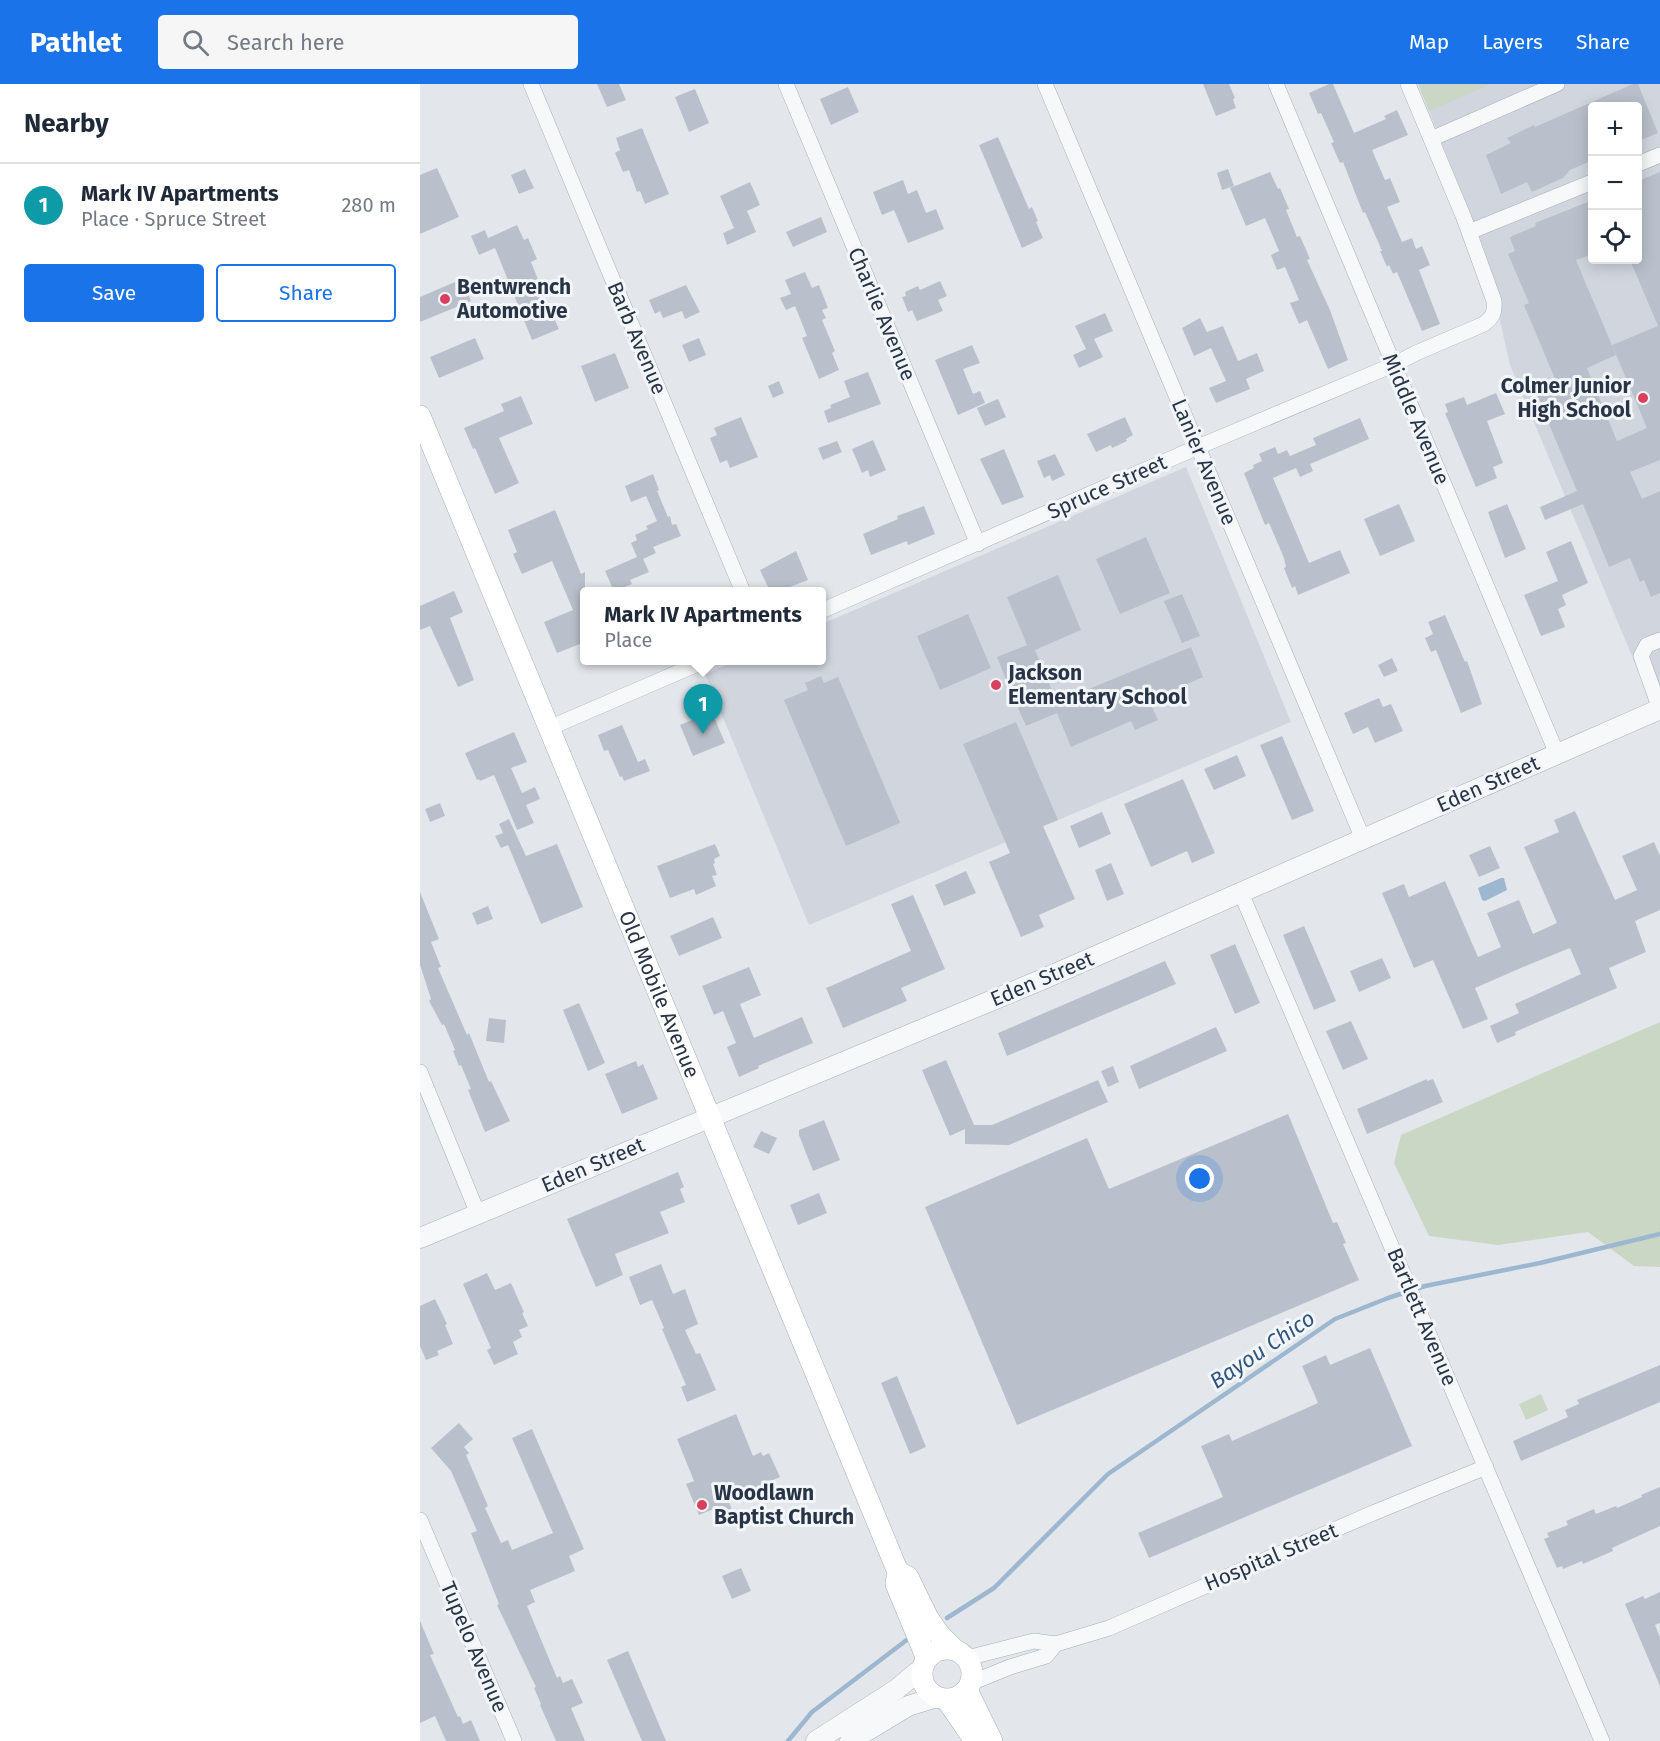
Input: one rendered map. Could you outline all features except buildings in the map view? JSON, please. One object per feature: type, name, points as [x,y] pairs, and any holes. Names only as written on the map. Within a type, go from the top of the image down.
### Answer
[{"type":"main road","name":"Old Mobile Avenue","points":[[420,416],[898,1572],[896,1584],[925,1663],[924,1685],[942,1698],[975,1741]]},
{"type":"main road","name":"Old Mobile Avenue","points":[[898,1572],[908,1577],[928,1618],[939,1634],[960,1653],[973,1670],[970,1686],[992,1741]]},
{"type":"main road","points":[[925,1663],[939,1650],[960,1653]]},
{"type":"main road","points":[[942,1698],[962,1695],[970,1686]]},
{"type":"street","name":"Barb Avenue","points":[[531,84],[741,587]]},
{"type":"street","name":"Charlie Avenue","points":[[786,84],[978,544]]},
{"type":"street","name":"Lanier Avenue","points":[[1045,84],[1363,839]]},
{"type":"street","name":"Middle Avenue","points":[[1276,84],[1557,754]]},
{"type":"street","points":[[1408,84],[1469,232],[1588,184]]},
{"type":"street","points":[[1431,139],[1557,84]]},
{"type":"street","points":[[1642,162],[1660,155]]},
{"type":"street","name":"Spruce Street","points":[[826,609],[1485,324],[1495,311],[1494,301],[1469,232]]},
{"type":"street","points":[[1660,640],[1647,645],[1641,656],[1660,709]]},
{"type":"street","points":[[549,728],[694,665]]},
{"type":"street","name":"Eden Street","points":[[420,1238],[1241,893],[1660,709]]},
{"type":"street","name":"Bartlett Avenue","points":[[1241,893],[1602,1741]]},
{"type":"street","points":[[420,1072],[478,1214]]},
{"type":"street","name":"Hospital Street","points":[[960,1653],[1034,1641],[1056,1644],[1109,1628],[1373,1513],[1486,1467]]},
{"type":"street","name":"Tupelo Avenue","points":[[420,1520],[514,1741]]},
{"type":"street","name":"Hospital Street","points":[[970,1686],[1010,1667],[1046,1656],[1056,1644]]},
{"type":"street","points":[[816,1741],[897,1689],[925,1663]]},
{"type":"street","points":[[850,1741],[908,1706],[942,1698]]},
{"type":"shaded area","points":[[1418,84],[1660,84],[1660,694],[1650,699],[1510,365],[1483,246]]},
{"type":"shaded area","points":[[1186,467],[1291,722],[809,925],[705,674],[726,665],[826,665],[826,622]]},
{"type":"green space","points":[[1418,84],[1491,84],[1429,111]]},
{"type":"green space","points":[[1660,1022],[1660,1267],[1634,1266],[1588,1232],[1498,1245],[1429,1236],[1394,1163],[1401,1135]]},
{"type":"green space","points":[[1541,1394],[1548,1410],[1526,1420],[1519,1404]]},
{"type":"water","points":[[1504,878],[1507,890],[1485,901],[1482,900],[1478,888]]},
{"type":"waterway","name":"Bayou Chico","points":[[947,1618],[994,1588],[1108,1474],[1335,1319],[1425,1286],[1540,1263],[1660,1234]]},
{"type":"waterway","name":"Bayou Chico","points":[[788,1741],[812,1712],[908,1639]]},
{"type":"place","name":"Bentwrench Automotive","points":[[445,299]]},
{"type":"place","name":"Colmer Junior High School","points":[[1643,398]]},
{"type":"place","name":"Jackson Elementary School","points":[[996,685]]},
{"type":"place","name":"Mark IV Apartments","points":[[703,734]]},
{"type":"place","name":"Woodlawn Baptist Church","points":[[702,1505]]}]
